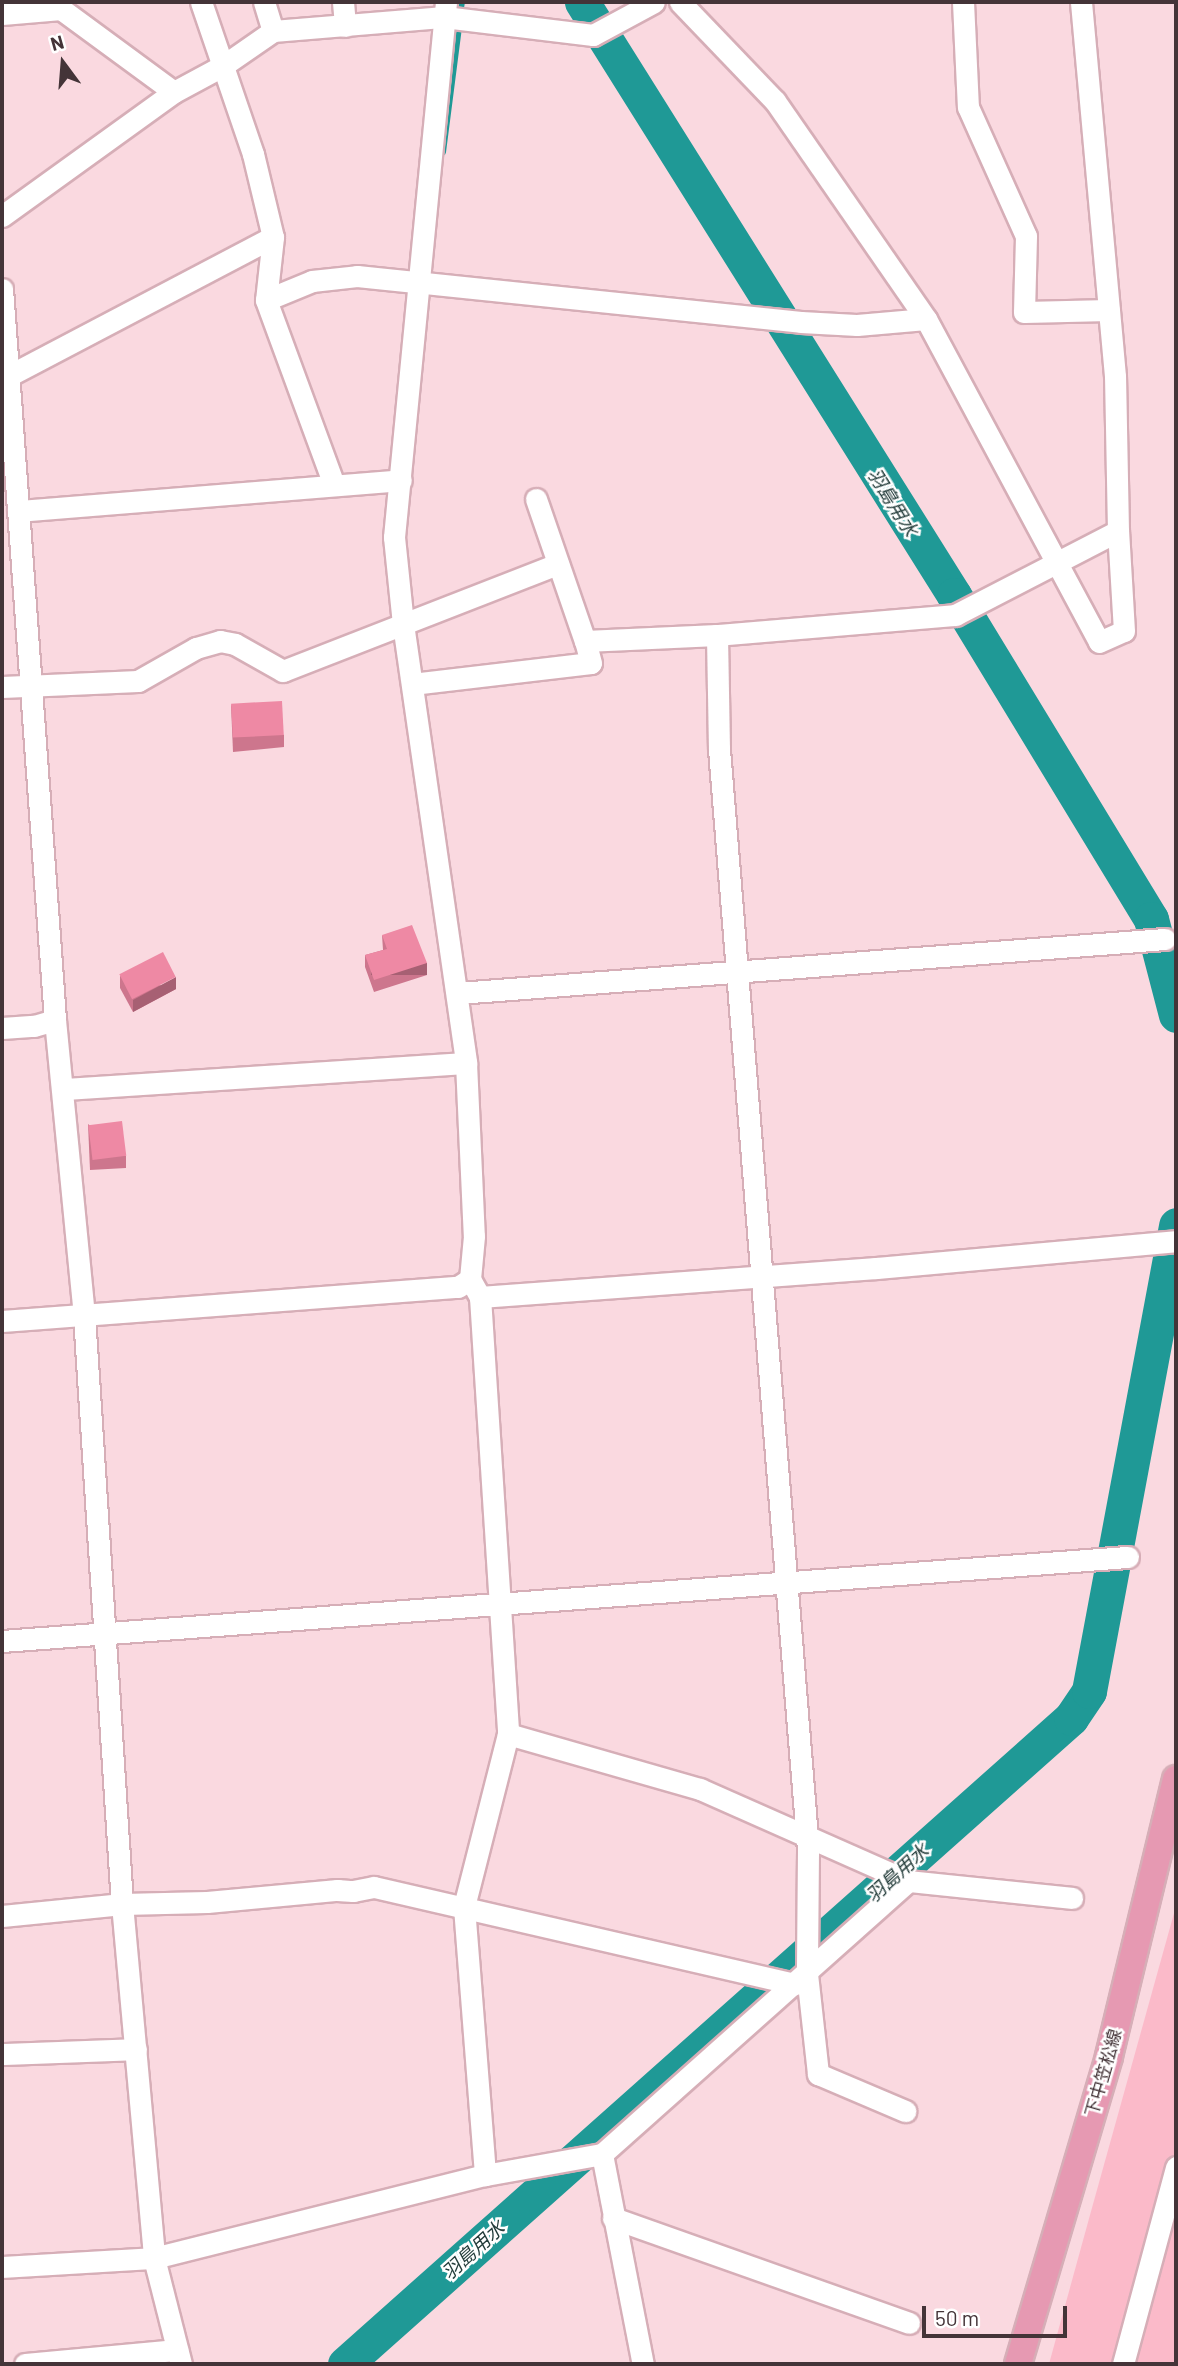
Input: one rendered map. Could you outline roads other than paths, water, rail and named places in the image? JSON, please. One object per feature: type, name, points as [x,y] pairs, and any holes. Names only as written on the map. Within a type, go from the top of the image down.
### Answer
[{"type":"main road","name":"下中笠松線","points":[[1018,2364],[1109,2056],[1176,1779]]},
{"type":"street","points":[[201,2],[253,154],[273,237],[266,300],[334,485]]},
{"type":"street","points":[[264,2],[273,31]]},
{"type":"street","points":[[343,2],[345,26]]},
{"type":"street","points":[[2,216],[173,92],[224,65],[273,31],[345,26],[445,10],[593,35],[616,25],[654,2]]},
{"type":"street","points":[[680,2],[775,101],[926,319],[1100,642],[1125,631],[1118,531],[1115,376],[1081,2]]},
{"type":"street","points":[[963,2],[968,107],[1026,236],[1024,312],[1109,310]]},
{"type":"street","points":[[2,14],[61,9],[173,92]]},
{"type":"street","points":[[445,10],[394,537],[403,624],[466,1063],[475,1288],[508,1734],[464,1907],[485,2175]]},
{"type":"street","points":[[8,376],[273,237]]},
{"type":"street","points":[[266,300],[312,281],[357,276],[801,322],[857,325],[926,319]]},
{"type":"street","points":[[2,289],[55,1020],[64,1088],[84,1315],[122,1903],[154,2258],[179,2357],[25,2364]]},
{"type":"street","points":[[18,511],[401,480]]},
{"type":"street","points":[[412,684],[591,663],[536,499]]},
{"type":"street","points":[[585,641],[718,635],[955,615],[1118,531]]},
{"type":"street","points":[[2,687],[138,681],[196,648],[220,641],[235,645],[283,671],[558,565]]},
{"type":"street","points":[[718,635],[719,749],[789,1584],[807,1834],[807,1937],[801,1979],[818,2074],[905,2111]]},
{"type":"street","points":[[458,993],[737,969],[1164,939]]},
{"type":"street","points":[[2,1028],[34,1026],[55,1020]]},
{"type":"street","points":[[64,1088],[466,1063]]},
{"type":"street","points":[[2,1321],[458,1287],[763,1276],[1168,1242]]},
{"type":"street","points":[[2,1641],[1128,1557]]},
{"type":"street","points":[[508,1734],[700,1788],[907,1881],[1072,1898]]},
{"type":"street","points":[[2,2267],[154,2258],[485,2175],[601,2154],[801,1979],[907,1881]]},
{"type":"street","points":[[2,1916],[122,1903],[206,1902],[374,1887],[768,1979],[801,1979]]},
{"type":"street","points":[[2,2054],[136,2049]]},
{"type":"street","points":[[601,2154],[643,2364]]},
{"type":"street","points":[[1123,2364],[1176,2167]]},
{"type":"street","points":[[613,2218],[909,2323]]},
{"type":"waterway","points":[[461,8],[462,2]]},
{"type":"waterway","name":"羽島用水","points":[[582,2],[954,595],[1151,919],[1176,1015]]},
{"type":"waterway","points":[[443,152],[459,27]]},
{"type":"waterway","name":"羽島用水","points":[[345,2364],[1071,1718],[1089,1691],[1176,1225]]}]
